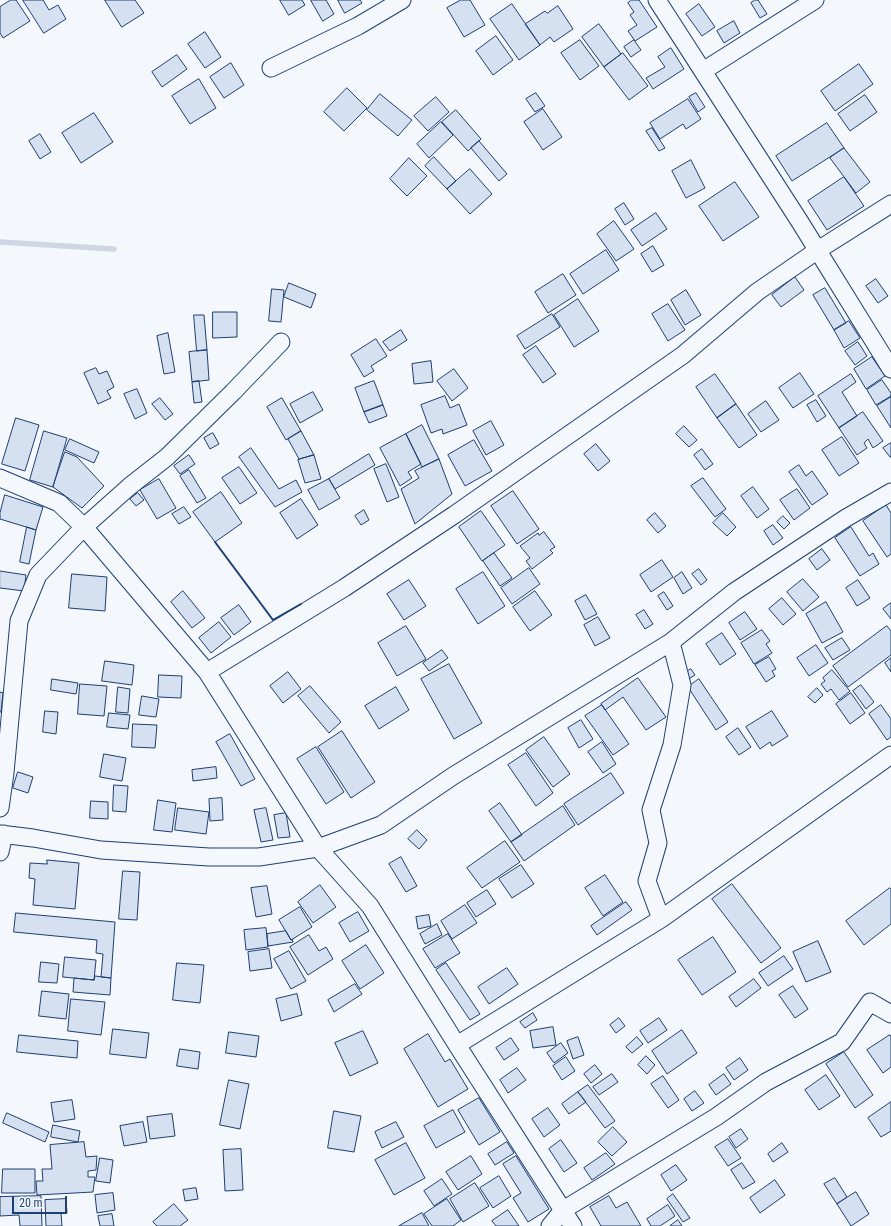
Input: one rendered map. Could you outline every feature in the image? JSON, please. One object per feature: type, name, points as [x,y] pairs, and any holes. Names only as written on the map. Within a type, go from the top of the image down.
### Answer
[{"type":"street","points":[[272,68],[358,26],[402,0]]},
{"type":"street","points":[[657,0],[818,250],[891,369]]},
{"type":"street","points":[[703,71],[815,0]]},
{"type":"street","points":[[207,672],[344,588],[454,515],[683,355],[757,292],[818,250],[891,204]]},
{"type":"street","points":[[0,808],[5,773],[19,621],[38,575],[84,527],[130,486],[167,457],[281,342]]},
{"type":"street","points":[[0,478],[59,503],[84,527],[207,672],[318,848],[370,906],[573,1226]]},
{"type":"street","points":[[0,852],[2,834],[101,850],[209,857],[260,857],[318,848],[381,826],[453,776],[671,642],[734,592],[846,518],[891,492]]},
{"type":"street","points":[[661,919],[647,881],[658,843],[651,810],[672,745],[682,685],[671,642]]},
{"type":"street","points":[[457,1045],[661,919],[891,755]]},
{"type":"street","points":[[550,1226],[563,1210],[716,1117],[766,1082],[842,1042],[870,1002],[891,1014]]},
{"type":"building","points":[[11,0],[16,0],[30,21],[3,38],[0,33],[0,7]]},
{"type":"building","points":[[23,0],[43,0],[49,10],[58,5],[66,19],[44,33]]},
{"type":"building","points":[[105,0],[135,0],[144,13],[122,27]]},
{"type":"building","points":[[280,0],[302,0],[305,5],[289,15]]},
{"type":"building","points":[[311,0],[326,0],[334,14],[323,21]]},
{"type":"building","points":[[338,0],[360,0],[362,3],[345,13]]},
{"type":"building","points":[[461,0],[470,0],[485,25],[464,37],[447,8]]},
{"type":"building","points":[[632,0],[639,0],[657,27],[635,41],[628,31],[637,25],[630,15],[634,12],[628,3]]},
{"type":"building","points":[[758,0],[767,14],[760,18],[751,3]]},
{"type":"building","points":[[512,4],[540,45],[519,60],[490,19]]},
{"type":"building","points":[[699,4],[715,27],[702,36],[686,14]]},
{"type":"building","points":[[558,6],[573,29],[554,42],[550,37],[540,45],[525,24],[545,11],[547,13]]},
{"type":"building","points":[[734,21],[740,33],[724,43],[717,31]]},
{"type":"building","points":[[599,24],[621,54],[604,67],[582,37]]},
{"type":"building","points":[[205,32],[221,57],[205,68],[188,44]]},
{"type":"building","points":[[496,36],[513,60],[493,75],[476,51]]},
{"type":"building","points":[[580,40],[599,66],[580,80],[561,53]]},
{"type":"building","points":[[634,40],[641,50],[631,57],[624,47]]},
{"type":"building","points":[[671,48],[684,69],[653,89],[646,78],[665,67],[658,57]]},
{"type":"building","points":[[623,53],[648,86],[629,100],[604,67]]},
{"type":"building","points":[[177,55],[187,69],[162,87],[152,72]]},
{"type":"building","points":[[231,63],[244,85],[224,98],[210,77]]},
{"type":"building","points":[[859,64],[873,84],[835,111],[821,91]]},
{"type":"building","points":[[199,79],[216,108],[190,124],[172,96]]},
{"type":"building","points":[[347,88],[367,108],[344,131],[324,112]]},
{"type":"building","points":[[536,93],[545,106],[535,112],[526,99]]},
{"type":"building","points":[[696,93],[705,107],[698,112],[689,97]]},
{"type":"building","points":[[380,94],[412,120],[398,136],[367,110]]},
{"type":"building","points":[[865,95],[877,112],[850,131],[838,114]]},
{"type":"building","points":[[436,97],[449,112],[428,131],[414,116]]},
{"type":"building","points":[[688,99],[701,119],[686,129],[683,124],[660,139],[650,123]]},
{"type":"building","points":[[543,109],[562,137],[543,150],[524,122]]},
{"type":"building","points":[[456,110],[481,139],[468,151],[442,122]]},
{"type":"building","points":[[94,113],[113,142],[81,163],[62,133]]},
{"type":"building","points":[[441,122],[453,135],[429,158],[417,144]]},
{"type":"building","points":[[827,123],[844,148],[792,181],[776,156]]},
{"type":"building","points":[[652,128],[665,148],[659,151],[646,131]]},
{"type":"building","points":[[40,134],[51,152],[40,159],[29,141]]},
{"type":"building","points":[[479,141],[507,174],[499,181],[471,148]]},
{"type":"building","points":[[844,148],[870,182],[856,193],[830,158]]},
{"type":"building","points":[[434,157],[456,181],[447,189],[425,166]]},
{"type":"building","points":[[409,158],[427,176],[407,196],[390,179]]},
{"type":"building","points":[[691,160],[705,188],[686,198],[672,171]]},
{"type":"building","points":[[470,169],[492,194],[470,214],[447,189]]},
{"type":"building","points":[[844,177],[864,206],[827,230],[808,201]]},
{"type":"building","points":[[735,182],[759,217],[723,241],[699,206]]},
{"type":"building","points":[[624,203],[634,219],[625,225],[615,209]]},
{"type":"building","points":[[656,213],[667,229],[642,246],[631,230]]},
{"type":"building","points":[[614,221],[634,249],[616,261],[597,234]]},
{"type":"building","points":[[653,246],[664,265],[652,272],[641,254]]},
{"type":"building","points":[[606,250],[619,270],[583,294],[570,274]]},
{"type":"building","points":[[563,274],[576,295],[548,313],[535,292]]},
{"type":"building","points":[[795,277],[804,290],[781,307],[772,295]]},
{"type":"building","points":[[876,279],[888,296],[878,303],[866,286]]},
{"type":"building","points":[[289,283],[316,294],[311,308],[284,297]]},
{"type":"building","points":[[825,288],[846,323],[834,330],[813,295]]},
{"type":"building","points":[[272,289],[284,290],[281,322],[269,321]]},
{"type":"building","points":[[686,290],[701,315],[685,325],[671,300]]},
{"type":"building","points":[[578,299],[599,331],[574,347],[554,315]]},
{"type":"building","points":[[668,304],[685,330],[668,341],[652,314]]},
{"type":"building","points":[[213,312],[237,312],[237,337],[213,338]]},
{"type":"building","points":[[552,314],[560,327],[525,349],[517,336]]},
{"type":"building","points":[[194,315],[204,315],[207,350],[197,351]]},
{"type":"building","points":[[849,321],[860,338],[844,348],[834,330]]},
{"type":"building","points":[[401,330],[407,340],[390,351],[383,342]]},
{"type":"building","points":[[168,333],[175,372],[164,374],[157,336]]},
{"type":"building","points":[[376,339],[387,356],[371,366],[374,371],[364,377],[351,355]]},
{"type":"building","points":[[858,342],[867,356],[855,365],[845,351]]},
{"type":"building","points":[[536,346],[556,374],[543,383],[523,355]]},
{"type":"building","points":[[207,350],[209,380],[192,382],[189,352]]},
{"type":"building","points":[[872,357],[885,376],[866,389],[854,369]]},
{"type":"building","points":[[431,361],[433,382],[414,384],[412,364]]},
{"type":"building","points":[[96,368],[99,374],[107,371],[114,387],[107,391],[111,398],[98,404],[84,373]]},
{"type":"building","points":[[454,369],[468,388],[452,401],[437,381]]},
{"type":"building","points":[[800,373],[814,394],[793,408],[779,388]]},
{"type":"building","points":[[715,374],[736,404],[717,418],[696,387]]},
{"type":"building","points":[[851,374],[856,382],[842,392],[857,416],[839,428],[818,396]]},
{"type":"building","points":[[882,380],[891,393],[891,396],[876,405],[867,390]]},
{"type":"building","points":[[199,381],[202,402],[194,403],[192,382]]},
{"type":"building","points":[[374,381],[383,405],[364,412],[355,388]]},
{"type":"building","points":[[137,389],[147,413],[135,419],[124,394]]},
{"type":"building","points":[[313,392],[323,410],[300,423],[290,404]]},
{"type":"building","points":[[445,396],[450,408],[459,404],[467,425],[443,434],[442,429],[431,433],[421,405]]},
{"type":"building","points":[[891,397],[891,428],[877,406]]},
{"type":"building","points":[[160,398],[173,414],[165,420],[152,404]]},
{"type":"building","points":[[282,398],[301,431],[286,440],[267,407]]},
{"type":"building","points":[[816,400],[826,416],[817,422],[807,405]]},
{"type":"building","points":[[766,401],[779,420],[761,432],[748,414]]},
{"type":"building","points":[[736,404],[757,435],[739,448],[717,418]]},
{"type":"building","points":[[383,405],[387,416],[369,423],[364,412]]},
{"type":"building","points":[[863,412],[883,441],[873,448],[868,439],[864,443],[867,448],[857,455],[839,428]]},
{"type":"building","points":[[16,418],[39,425],[25,471],[2,464]]},
{"type":"building","points":[[491,421],[504,445],[486,455],[473,431]]},
{"type":"building","points":[[422,425],[439,459],[422,467],[406,434]]},
{"type":"building","points":[[684,426],[697,440],[689,447],[676,434]]},
{"type":"building","points":[[44,431],[67,438],[53,487],[30,480]]},
{"type":"building","points":[[301,431],[314,455],[299,459],[288,439]]},
{"type":"building","points":[[213,433],[219,444],[210,449],[204,438]]},
{"type":"building","points":[[406,434],[421,464],[408,472],[412,478],[400,486],[380,448]]},
{"type":"building","points":[[842,437],[859,463],[839,476],[822,450]]},
{"type":"building","points":[[70,439],[99,452],[94,463],[65,450]]},
{"type":"building","points":[[474,440],[492,471],[465,486],[448,455]]},
{"type":"building","points":[[891,443],[891,457],[890,457],[883,448]]},
{"type":"building","points":[[596,444],[610,461],[598,471],[584,454]]},
{"type":"building","points":[[251,448],[279,489],[296,480],[302,492],[275,507],[239,457]]},
{"type":"building","points":[[702,449],[713,464],[705,470],[694,455]]},
{"type":"building","points":[[65,452],[77,457],[104,486],[82,508],[53,487]]},
{"type":"building","points":[[369,454],[375,465],[335,489],[329,479]]},
{"type":"building","points":[[189,455],[195,464],[180,474],[174,466]]},
{"type":"building","points":[[314,455],[321,479],[305,483],[298,460]]},
{"type":"building","points":[[439,459],[452,494],[415,524],[401,489],[419,478],[415,471]]},
{"type":"building","points":[[386,464],[399,497],[387,502],[374,469]]},
{"type":"building","points":[[799,465],[806,476],[812,471],[828,494],[812,505],[789,472]]},
{"type":"building","points":[[239,467],[257,493],[240,504],[222,478]]},
{"type":"building","points":[[189,470],[206,498],[197,503],[180,476]]},
{"type":"building","points":[[703,478],[726,509],[715,517],[691,486]]},
{"type":"building","points":[[159,479],[176,508],[157,519],[140,490]]},
{"type":"building","points":[[329,479],[340,498],[319,510],[308,490]]},
{"type":"building","points":[[753,487],[769,509],[757,518],[741,496]]},
{"type":"building","points":[[797,489],[810,508],[794,520],[780,500]]},
{"type":"building","points":[[513,491],[539,529],[517,544],[491,506]]},
{"type":"building","points":[[221,492],[242,523],[215,542],[193,512]]},
{"type":"building","points":[[138,493],[144,500],[136,506],[130,499]]},
{"type":"building","points":[[5,495],[43,507],[36,530],[0,519],[0,513]]},
{"type":"building","points":[[301,499],[318,525],[297,539],[280,513]]},
{"type":"building","points":[[886,505],[891,513],[891,554],[887,557],[863,521]]},
{"type":"building","points":[[184,507],[191,517],[179,524],[172,514]]},
{"type":"building","points":[[364,510],[369,520],[361,525],[355,516]]},
{"type":"building","points":[[481,511],[505,545],[482,561],[459,527]]},
{"type":"building","points":[[655,513],[666,526],[658,533],[647,520]]},
{"type":"building","points":[[723,513],[736,527],[727,536],[713,523]]},
{"type":"building","points":[[783,516],[790,523],[784,529],[777,522]]},
{"type":"building","points":[[773,525],[783,538],[773,545],[764,531]]},
{"type":"building","points":[[27,527],[36,530],[29,564],[20,562]]},
{"type":"building","points":[[851,527],[869,556],[873,553],[879,564],[860,576],[835,538]]},
{"type":"building","points":[[544,532],[555,547],[550,550],[553,553],[532,569],[526,561],[530,558],[520,546],[538,533],[539,535]]},
{"type":"building","points":[[822,549],[830,560],[817,570],[809,559]]},
{"type":"building","points":[[494,553],[512,578],[500,586],[483,561]]},
{"type":"building","points":[[662,560],[673,577],[651,592],[640,575]]},
{"type":"building","points":[[529,568],[540,584],[512,604],[501,588]]},
{"type":"building","points":[[699,569],[707,580],[701,585],[692,574]]},
{"type":"building","points":[[0,571],[26,575],[24,591],[0,588]]},
{"type":"building","points":[[483,572],[505,606],[478,624],[456,589]]},
{"type":"building","points":[[682,572],[692,588],[683,594],[674,578]]},
{"type":"building","points":[[72,574],[107,577],[105,611],[69,608]]},
{"type":"building","points":[[803,579],[819,597],[803,611],[787,592]]},
{"type":"building","points":[[409,580],[426,606],[404,620],[387,594]]},
{"type":"building","points":[[858,580],[870,598],[857,606],[846,588]]},
{"type":"building","points":[[183,591],[205,618],[192,628],[171,602]]},
{"type":"building","points":[[535,591],[552,615],[530,631],[513,607]]},
{"type":"building","points":[[664,592],[673,606],[667,610],[658,596]]},
{"type":"building","points":[[586,595],[597,614],[585,620],[575,601]]},
{"type":"building","points":[[782,598],[796,614],[783,625],[769,609]]},
{"type":"building","points":[[826,602],[843,632],[822,643],[806,614]]},
{"type":"building","points":[[891,603],[891,619],[883,609]]},
{"type":"building","points":[[239,605],[251,622],[234,635],[221,618]]},
{"type":"building","points":[[644,610],[653,624],[645,629],[636,615]]},
{"type":"building","points":[[745,612],[757,629],[740,640],[729,623]]},
{"type":"building","points":[[598,617],[610,638],[595,646],[584,625]]},
{"type":"building","points":[[219,622],[231,637],[211,653],[199,638]]},
{"type":"building","points":[[406,626],[426,659],[397,676],[378,643]]},
{"type":"building","points":[[887,626],[891,631],[891,655],[848,687],[833,666]]},
{"type":"building","points":[[762,630],[770,641],[766,644],[772,653],[754,664],[741,643]]},
{"type":"building","points":[[722,633],[736,654],[720,665],[706,644]]},
{"type":"building","points":[[842,638],[850,650],[833,660],[825,648]]},
{"type":"building","points":[[816,645],[828,663],[809,676],[797,658]]},
{"type":"building","points":[[442,650],[448,658],[429,671],[423,663]]},
{"type":"building","points":[[769,657],[776,669],[772,671],[775,676],[766,682],[755,665]]},
{"type":"building","points":[[891,658],[891,672],[885,663]]},
{"type":"building","points":[[105,661],[134,665],[132,685],[102,681]]},
{"type":"building","points":[[449,664],[482,723],[454,739],[421,679]]},
{"type":"building","points":[[691,669],[695,675],[687,680],[683,674]]},
{"type":"building","points":[[832,670],[850,691],[839,700],[831,689],[827,692],[821,684],[825,681],[823,678]]},
{"type":"building","points":[[288,672],[301,689],[283,703],[270,686]]},
{"type":"building","points":[[159,675],[182,676],[181,698],[158,697]]},
{"type":"building","points":[[638,678],[666,717],[646,730],[623,697],[605,710],[601,704]]},
{"type":"building","points":[[52,679],[78,683],[76,694],[51,690]]},
{"type":"building","points":[[699,679],[728,722],[716,730],[688,687]]},
{"type":"building","points":[[80,684],[107,686],[104,716],[78,714]]},
{"type":"building","points":[[861,685],[874,702],[866,709],[853,691]]},
{"type":"building","points":[[310,686],[341,722],[329,733],[298,696]]},
{"type":"building","points":[[118,687],[130,689],[128,713],[116,712]]},
{"type":"building","points":[[396,687],[409,710],[379,729],[365,706]]},
{"type":"building","points":[[817,688],[823,695],[815,703],[808,697]]},
{"type":"building","points":[[0,692],[3,693],[1,712],[0,712]]},
{"type":"building","points":[[851,693],[865,713],[850,724],[836,704]]},
{"type":"building","points":[[142,696],[159,699],[156,717],[139,715]]},
{"type":"building","points":[[602,705],[629,744],[613,755],[585,716]]},
{"type":"building","points":[[881,705],[891,719],[891,737],[887,740],[869,714]]},
{"type":"building","points":[[45,711],[58,712],[56,734],[43,732]]},
{"type":"building","points":[[772,711],[788,736],[772,746],[770,742],[760,749],[746,727]]},
{"type":"building","points":[[109,713],[130,715],[128,729],[107,727]]},
{"type":"building","points":[[581,720],[593,739],[579,748],[568,728]]},
{"type":"building","points":[[133,724],[157,725],[155,748],[132,747]]},
{"type":"building","points":[[738,728],[751,747],[739,755],[726,737]]},
{"type":"building","points":[[342,731],[375,782],[351,798],[318,747]]},
{"type":"building","points":[[230,734],[255,779],[241,786],[216,742]]},
{"type":"building","points":[[544,737],[570,774],[553,787],[526,750]]},
{"type":"building","points":[[602,742],[616,764],[603,773],[588,752]]},
{"type":"building","points":[[316,747],[344,792],[326,804],[297,759]]},
{"type":"building","points":[[526,753],[553,793],[536,806],[508,765]]},
{"type":"building","points":[[104,754],[126,758],[122,781],[100,777]]},
{"type":"building","points":[[216,767],[217,778],[193,781],[192,770]]},
{"type":"building","points":[[18,772],[33,777],[28,793],[13,788]]},
{"type":"building","points":[[611,773],[624,793],[578,825],[564,804]]},
{"type":"building","points":[[114,785],[128,786],[126,812],[113,811]]},
{"type":"building","points":[[222,798],[223,820],[210,821],[209,799]]},
{"type":"building","points":[[158,800],[176,803],[172,832],[154,830]]},
{"type":"building","points":[[91,801],[108,802],[108,819],[90,818]]},
{"type":"building","points":[[500,803],[522,835],[511,842],[489,811]]},
{"type":"building","points":[[563,806],[575,825],[524,861],[511,842]]},
{"type":"building","points":[[178,808],[209,812],[206,834],[175,830]]},
{"type":"building","points":[[266,808],[273,840],[261,842],[254,810]]},
{"type":"building","points":[[286,813],[290,837],[278,838],[274,815]]},
{"type":"building","points":[[417,830],[427,840],[419,849],[408,839]]},
{"type":"building","points":[[505,841],[520,862],[482,888],[467,868]]},
{"type":"building","points":[[401,857],[417,886],[406,892],[389,864]]},
{"type":"building","points":[[47,860],[79,863],[75,909],[33,905],[35,879],[29,878],[30,863],[47,864]]},
{"type":"building","points":[[521,865],[534,884],[512,898],[499,879]]},
{"type":"building","points":[[123,871],[140,872],[137,920],[119,919]]},
{"type":"building","points":[[605,875],[623,902],[603,916],[585,888]]},
{"type":"building","points":[[732,884],[781,948],[761,963],[712,899]]},
{"type":"building","points":[[320,885],[336,907],[313,923],[298,902]]},
{"type":"building","points":[[267,886],[272,914],[256,917],[251,888]]},
{"type":"building","points":[[890,888],[891,924],[864,945],[846,921]]},
{"type":"building","points":[[487,890],[496,904],[476,917],[467,903]]},
{"type":"building","points":[[626,902],[632,910],[597,935],[591,926]]},
{"type":"building","points":[[465,905],[477,923],[452,939],[441,921]]},
{"type":"building","points":[[300,907],[312,927],[291,940],[279,920]]},
{"type":"building","points":[[358,912],[369,931],[350,942],[339,923]]},
{"type":"building","points":[[16,913],[115,922],[111,978],[101,977],[103,954],[96,953],[97,940],[14,932]]},
{"type":"building","points":[[429,915],[431,926],[418,929],[416,917]]},
{"type":"building","points":[[437,924],[442,935],[425,944],[420,934]]},
{"type":"building","points":[[266,928],[268,947],[246,950],[244,930]]},
{"type":"building","points":[[286,931],[293,942],[268,946],[267,934]]},
{"type":"building","points":[[448,934],[460,953],[435,968],[423,949]]},
{"type":"building","points":[[309,935],[319,951],[326,947],[333,959],[308,975],[290,947]]},
{"type":"building","points":[[713,937],[736,972],[702,995],[678,960]]},
{"type":"building","points":[[818,941],[831,972],[806,982],[793,952]]},
{"type":"building","points":[[366,945],[384,973],[360,989],[342,961]]},
{"type":"building","points":[[269,949],[272,968],[250,971],[248,952]]},
{"type":"building","points":[[289,951],[306,981],[291,989],[274,959]]},
{"type":"building","points":[[784,956],[793,969],[768,986],[759,973]]},
{"type":"building","points":[[65,957],[96,960],[94,980],[63,977]]},
{"type":"building","points":[[41,962],[59,964],[57,983],[39,982]]},
{"type":"building","points":[[177,963],[204,965],[200,1003],[173,1000]]},
{"type":"building","points":[[446,963],[480,1014],[470,1020],[436,970]]},
{"type":"building","points":[[507,968],[518,984],[489,1004],[478,987]]},
{"type":"building","points":[[95,976],[111,978],[110,995],[73,992],[74,978],[94,980]]},
{"type":"building","points":[[754,979],[761,988],[736,1007],[729,997]]},
{"type":"building","points":[[355,984],[362,994],[334,1012],[328,1000]]},
{"type":"building","points":[[793,986],[808,1009],[795,1018],[779,995]]},
{"type":"building","points":[[42,991],[69,994],[66,1019],[39,1016]]},
{"type":"building","points":[[297,994],[302,1015],[281,1021],[276,999]]},
{"type":"building","points":[[71,999],[105,1002],[101,1035],[68,1031]]},
{"type":"building","points":[[533,1013],[537,1020],[525,1028],[520,1022]]},
{"type":"building","points":[[619,1018],[625,1026],[616,1033],[610,1025]]},
{"type":"building","points":[[659,1018],[667,1030],[648,1043],[640,1031]]},
{"type":"building","points":[[553,1027],[556,1045],[533,1048],[530,1031]]},
{"type":"building","points":[[113,1029],[149,1033],[146,1058],[110,1054]]},
{"type":"building","points":[[682,1030],[697,1053],[667,1074],[652,1051]]},
{"type":"building","points":[[363,1031],[378,1063],[350,1076],[335,1043]]},
{"type":"building","points":[[229,1032],[259,1036],[256,1057],[226,1053]]},
{"type":"building","points":[[428,1034],[445,1062],[450,1059],[468,1089],[438,1107],[404,1049]]},
{"type":"building","points":[[19,1035],[78,1041],[77,1058],[17,1052]]},
{"type":"building","points":[[890,1035],[891,1067],[883,1073],[867,1050]]},
{"type":"building","points":[[578,1037],[584,1055],[573,1059],[567,1041]]},
{"type":"building","points":[[637,1037],[643,1044],[632,1053],[626,1047]]},
{"type":"building","points":[[511,1038],[519,1050],[504,1060],[496,1048]]},
{"type":"building","points":[[561,1043],[568,1053],[554,1063],[547,1053]]},
{"type":"building","points":[[180,1049],[200,1052],[198,1069],[177,1066]]},
{"type":"building","points":[[844,1052],[873,1095],[855,1108],[826,1064]]},
{"type":"building","points":[[646,1056],[655,1065],[647,1074],[638,1065]]},
{"type":"building","points":[[566,1057],[575,1071],[562,1080],[553,1066]]},
{"type":"building","points":[[740,1058],[748,1070],[734,1080],[726,1068]]},
{"type":"building","points":[[595,1065],[602,1074],[591,1083],[584,1074]]},
{"type":"building","points":[[517,1068],[526,1080],[508,1093],[500,1080]]},
{"type":"building","points":[[612,1074],[618,1082],[599,1095],[593,1087]]},
{"type":"building","points":[[724,1074],[731,1084],[716,1095],[709,1085]]},
{"type":"building","points":[[826,1075],[840,1096],[819,1110],[805,1090]]},
{"type":"building","points":[[663,1076],[679,1100],[668,1108],[651,1084]]},
{"type":"building","points":[[229,1080],[249,1084],[240,1129],[220,1125]]},
{"type":"building","points":[[588,1085],[615,1121],[605,1128],[578,1092]]},
{"type":"building","points":[[695,1091],[704,1103],[692,1111],[684,1099]]},
{"type":"building","points":[[578,1092],[586,1102],[569,1114],[562,1104]]},
{"type":"building","points":[[479,1098],[500,1132],[479,1145],[458,1110]]},
{"type":"building","points":[[72,1100],[75,1119],[54,1122],[51,1103]]},
{"type":"building","points":[[891,1102],[891,1131],[881,1137],[868,1118]]},
{"type":"building","points":[[548,1108],[560,1125],[544,1137],[532,1119]]},
{"type":"building","points":[[453,1110],[465,1132],[436,1148],[424,1126]]},
{"type":"building","points":[[334,1111],[361,1116],[354,1152],[328,1148]]},
{"type":"building","points":[[7,1113],[49,1132],[45,1142],[3,1123]]},
{"type":"building","points":[[172,1114],[175,1136],[150,1139],[147,1117]]},
{"type":"building","points":[[143,1122],[147,1142],[124,1146],[120,1126]]},
{"type":"building","points":[[396,1122],[404,1137],[382,1148],[375,1132]]},
{"type":"building","points":[[53,1125],[80,1131],[78,1142],[51,1137]]},
{"type":"building","points":[[613,1127],[627,1142],[612,1156],[598,1142]]},
{"type":"building","points":[[741,1129],[748,1139],[736,1148],[729,1137]]},
{"type":"building","points":[[728,1139],[741,1158],[728,1166],[715,1147]]},
{"type":"building","points":[[561,1140],[577,1163],[564,1172],[549,1149]]},
{"type":"building","points":[[84,1142],[86,1157],[97,1156],[96,1170],[88,1171],[88,1177],[95,1177],[93,1192],[37,1195],[36,1181],[43,1181],[42,1169],[52,1169],[50,1145]]},
{"type":"building","points":[[507,1142],[514,1153],[495,1165],[488,1154]]},
{"type":"building","points":[[406,1143],[425,1178],[394,1195],[375,1160]]},
{"type":"building","points":[[782,1143],[788,1152],[773,1162],[768,1154]]},
{"type":"building","points":[[241,1149],[243,1190],[225,1191],[223,1150]]},
{"type":"building","points":[[606,1153],[615,1164],[592,1180],[584,1168]]},
{"type":"building","points":[[471,1156],[482,1174],[458,1190],[446,1172]]},
{"type":"building","points":[[516,1156],[549,1209],[528,1222],[513,1198],[521,1193],[503,1164]]},
{"type":"building","points":[[100,1158],[113,1160],[110,1183],[96,1181]]},
{"type":"building","points":[[742,1163],[755,1182],[743,1189],[731,1170]]},
{"type":"building","points":[[676,1165],[687,1180],[671,1191],[661,1175]]},
{"type":"building","points":[[3,1169],[35,1169],[35,1193],[2,1193]]},
{"type":"building","points":[[499,1176],[511,1196],[493,1208],[480,1188]]},
{"type":"building","points":[[835,1178],[847,1197],[837,1204],[824,1184]]},
{"type":"building","points":[[442,1179],[452,1194],[434,1206],[424,1191]]},
{"type":"building","points":[[775,1180],[785,1195],[760,1213],[750,1198]]},
{"type":"building","points":[[475,1183],[489,1206],[463,1222],[450,1199]]},
{"type":"building","points":[[196,1188],[198,1199],[185,1201],[183,1190]]},
{"type":"building","points":[[856,1192],[869,1214],[851,1226],[837,1204]]},
{"type":"building","points":[[113,1193],[115,1210],[97,1213],[95,1195]]},
{"type":"building","points":[[673,1194],[690,1218],[683,1222],[667,1199]]},
{"type":"building","points":[[41,1196],[42,1226],[20,1226],[19,1215],[0,1216],[0,1197]]},
{"type":"building","points":[[609,1196],[616,1208],[627,1202],[641,1226],[601,1226],[590,1207]]},
{"type":"building","points":[[66,1199],[67,1213],[61,1213],[62,1226],[46,1226],[45,1200]]},
{"type":"building","points":[[447,1199],[461,1220],[453,1226],[432,1226],[424,1214]]},
{"type":"building","points":[[174,1204],[188,1220],[180,1226],[157,1226],[153,1222]]},
{"type":"building","points":[[668,1205],[675,1216],[660,1226],[651,1226],[647,1219]]},
{"type":"building","points":[[508,1210],[519,1226],[496,1226],[492,1221]]},
{"type":"building","points":[[422,1213],[429,1226],[399,1226]]},
{"type":"building","points":[[112,1214],[114,1226],[100,1226],[98,1216]]},
{"type":"building","points":[[678,1220],[682,1226],[670,1226]]},
{"type":"waterway","points":[[0,242],[114,249]]},
{"type":"wall","points":[[215,542],[273,620],[301,604]]}]
